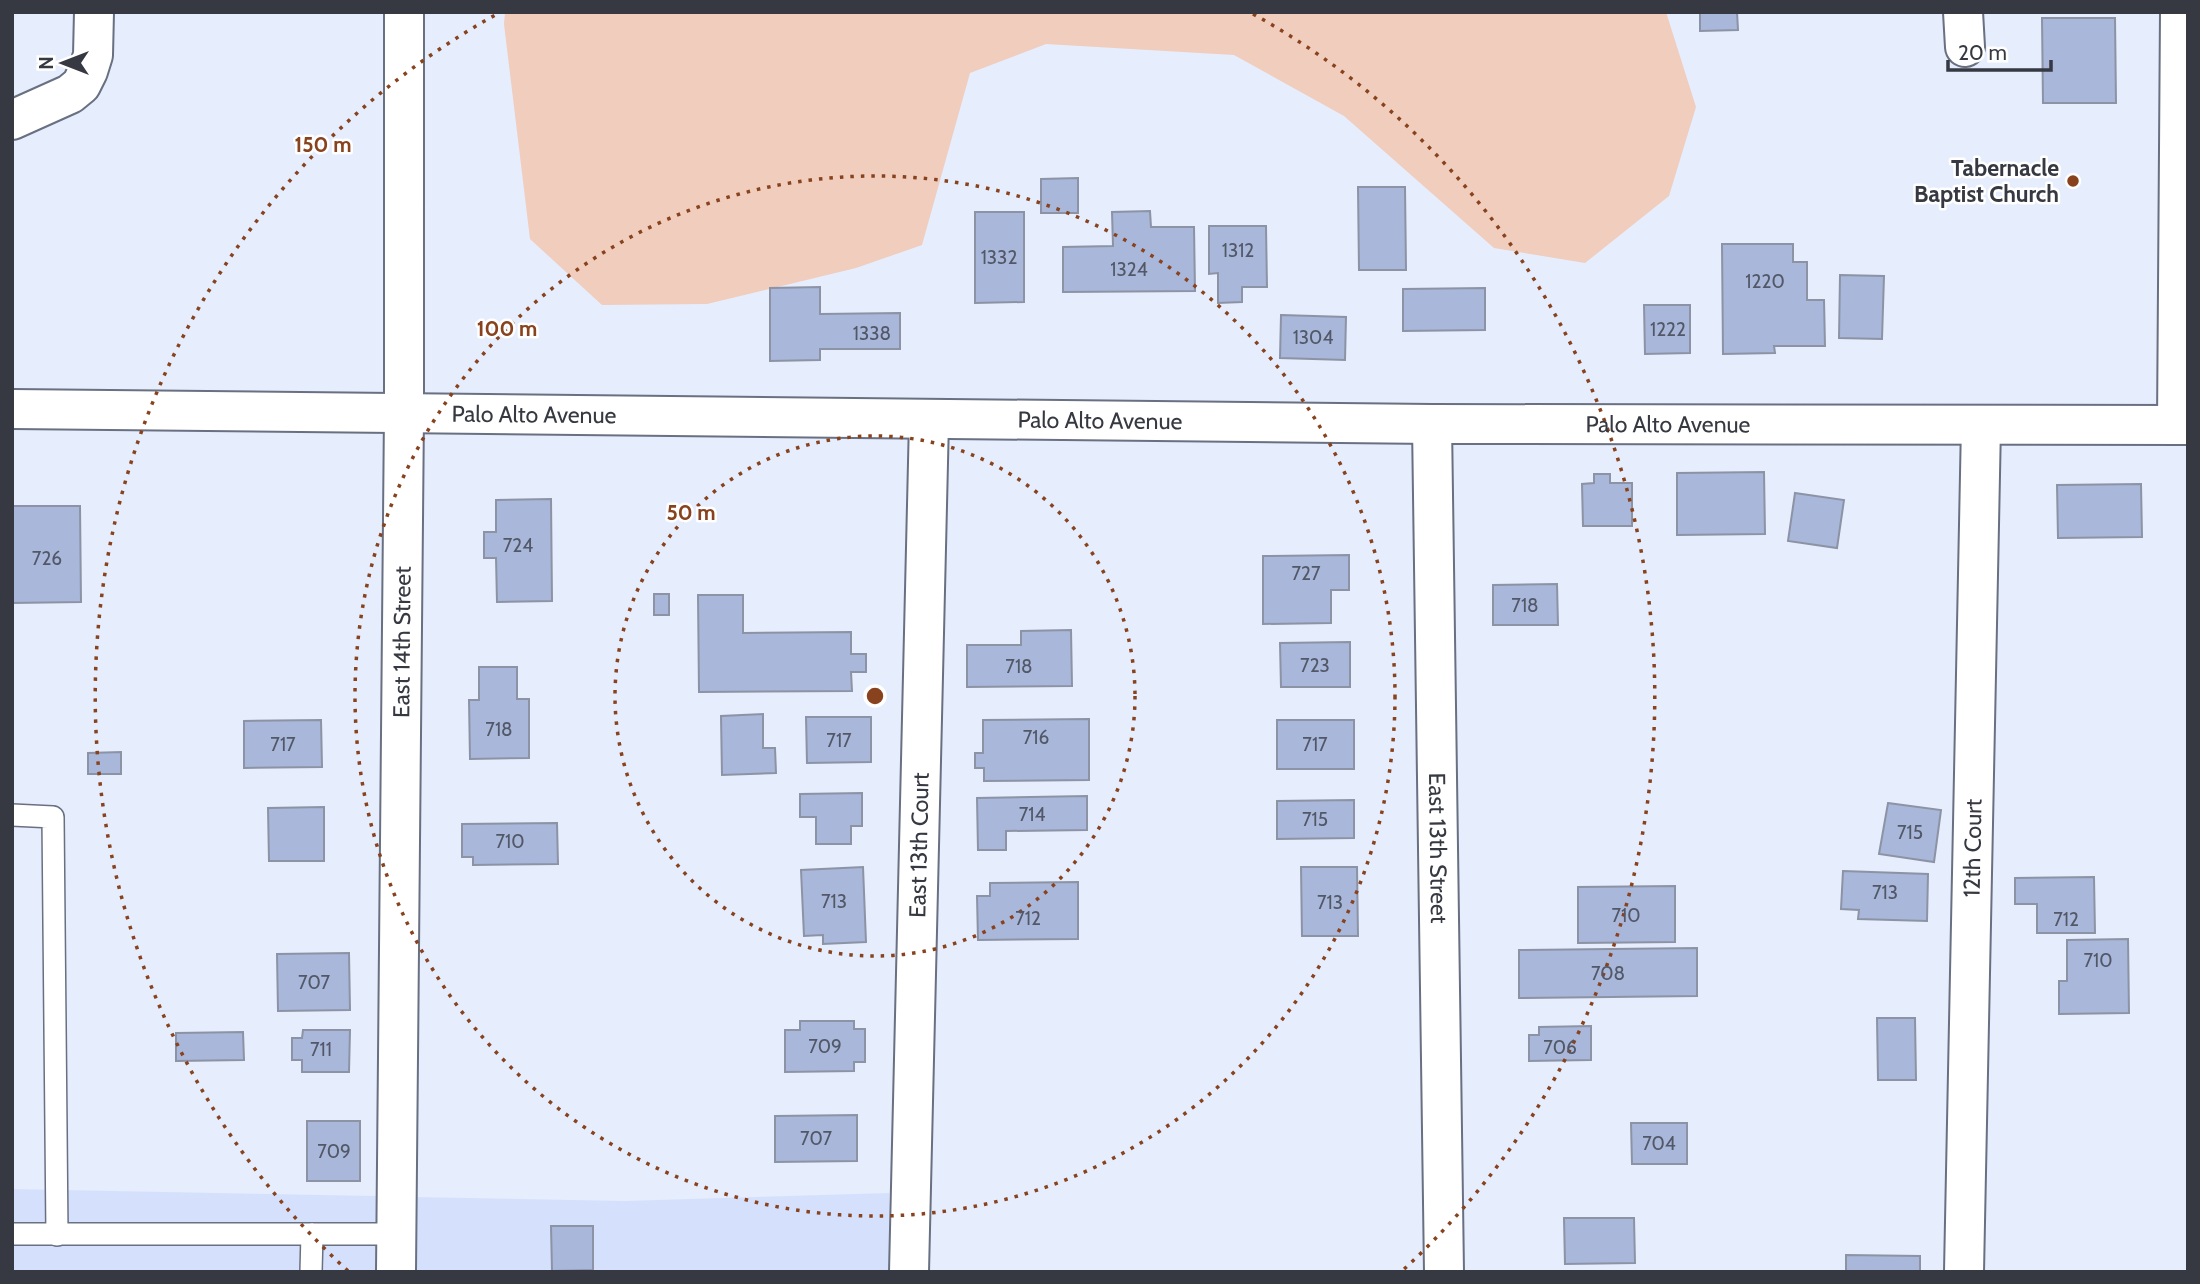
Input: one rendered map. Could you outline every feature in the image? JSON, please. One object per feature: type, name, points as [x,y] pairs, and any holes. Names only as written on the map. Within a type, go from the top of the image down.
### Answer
[{"type":"street","points":[[12,120],[70,94],[81,85],[93,55],[94,12]]},
{"type":"street","name":"East 14th Street","points":[[396,1272],[404,412],[404,12]]},
{"type":"street","points":[[2180,12],[2183,425]]},
{"type":"street","name":"Palo Alto Avenue","points":[[12,409],[1432,424],[2183,425]]},
{"type":"street","name":"East 13th Court","points":[[909,1272],[929,420]]},
{"type":"street","name":"East 13th Street","points":[[1432,424],[1444,1272]]},
{"type":"street","name":"12th Court","points":[[1964,1272],[1981,425]]},
{"type":"lane","points":[[12,815],[53,817],[57,1235]]},
{"type":"lane","points":[[12,1234],[396,1234]]},
{"type":"lane","points":[[312,1234],[312,1272]]},
{"type":"shaded area","points":[[505,12],[1666,12],[1696,107],[1669,196],[1585,263],[1494,248],[1344,116],[1234,55],[1046,44],[970,73],[922,245],[856,268],[707,304],[602,305],[530,239],[504,24]]},
{"type":"shaded area","points":[[12,1189],[376,1196],[375,1272],[12,1272]]},
{"type":"shaded area","points":[[889,1193],[889,1272],[413,1272],[412,1197],[625,1201]]},
{"type":"building","points":[[1700,12],[1737,12],[1738,30],[1700,31]]},
{"type":"building","points":[[2042,18],[2115,18],[2116,103],[2043,103]]},
{"type":"building","points":[[1078,178],[1078,213],[1041,213],[1041,179]]},
{"type":"building","points":[[1358,187],[1405,187],[1406,270],[1359,270]]},
{"type":"building","points":[[1150,211],[1151,227],[1194,227],[1195,291],[1063,292],[1063,247],[1113,246],[1112,212]]},
{"type":"building","points":[[975,212],[1024,212],[1024,302],[975,303]]},
{"type":"building","points":[[1209,226],[1266,226],[1267,287],[1242,287],[1242,302],[1218,303],[1218,273],[1209,274]]},
{"type":"building","points":[[1722,244],[1793,244],[1793,262],[1807,262],[1807,300],[1824,300],[1825,346],[1774,346],[1775,353],[1723,354]]},
{"type":"building","points":[[1840,275],[1884,276],[1882,339],[1839,338]]},
{"type":"building","points":[[820,287],[820,314],[900,313],[900,349],[820,349],[820,360],[770,361],[770,288]]},
{"type":"building","points":[[1485,288],[1485,330],[1403,331],[1403,289]]},
{"type":"building","points":[[1644,305],[1690,305],[1690,353],[1645,354]]},
{"type":"building","points":[[1281,315],[1346,317],[1345,360],[1280,358]]},
{"type":"building","points":[[1764,472],[1765,534],[1677,535],[1677,473]]},
{"type":"building","points":[[1594,474],[1610,474],[1610,483],[1632,483],[1632,526],[1583,526],[1582,484],[1594,483]]},
{"type":"building","points":[[2141,484],[2142,537],[2058,538],[2057,485]]},
{"type":"building","points":[[1795,493],[1844,500],[1837,548],[1788,541]]},
{"type":"building","points":[[551,499],[552,601],[497,602],[496,558],[484,558],[484,532],[496,532],[496,500]]},
{"type":"building","points":[[12,506],[80,506],[81,602],[12,603]]},
{"type":"building","points":[[1349,555],[1349,590],[1331,590],[1331,623],[1263,624],[1263,556]]},
{"type":"building","points":[[1557,584],[1558,625],[1493,625],[1493,585]]},
{"type":"building","points":[[654,594],[669,594],[669,615],[654,615]]},
{"type":"building","points":[[698,595],[743,595],[743,633],[851,632],[851,654],[866,654],[866,672],[851,672],[852,691],[699,692]]},
{"type":"building","points":[[1071,630],[1072,686],[967,687],[967,645],[1021,645],[1021,631]]},
{"type":"building","points":[[1350,642],[1350,687],[1281,687],[1280,643]]},
{"type":"building","points":[[479,667],[517,667],[517,699],[529,699],[529,758],[470,759],[469,700],[479,700]]},
{"type":"building","points":[[763,714],[763,748],[775,748],[776,773],[722,775],[721,716]]},
{"type":"building","points":[[806,717],[871,717],[871,762],[807,763]]},
{"type":"building","points":[[1089,719],[1089,780],[984,781],[984,768],[975,768],[975,753],[983,753],[983,720]]},
{"type":"building","points":[[321,720],[322,767],[244,768],[244,721]]},
{"type":"building","points":[[1277,720],[1354,720],[1354,769],[1277,769]]},
{"type":"building","points":[[121,752],[121,774],[88,774],[88,753]]},
{"type":"building","points":[[862,793],[862,826],[851,826],[851,844],[816,844],[816,817],[800,817],[800,794]]},
{"type":"building","points":[[1087,796],[1087,830],[1006,831],[1006,850],[978,850],[977,798]]},
{"type":"building","points":[[1354,800],[1354,838],[1277,839],[1277,801]]},
{"type":"building","points":[[1888,803],[1941,810],[1934,862],[1879,854]]},
{"type":"building","points":[[324,807],[324,861],[269,861],[268,808]]},
{"type":"building","points":[[557,823],[558,864],[473,865],[473,857],[462,857],[462,824]]},
{"type":"building","points":[[863,867],[866,942],[823,944],[823,935],[804,936],[801,870]]},
{"type":"building","points":[[1301,867],[1357,867],[1358,936],[1302,936]]},
{"type":"building","points":[[1843,871],[1928,874],[1927,921],[1858,919],[1859,910],[1841,909]]},
{"type":"building","points":[[2094,877],[2095,933],[2037,933],[2037,904],[2015,904],[2015,878]]},
{"type":"building","points":[[1078,882],[1078,939],[978,940],[977,896],[990,896],[990,883]]},
{"type":"building","points":[[1675,886],[1675,942],[1578,943],[1578,887]]},
{"type":"building","points":[[2128,939],[2129,1013],[2059,1014],[2059,981],[2067,981],[2067,940]]},
{"type":"building","points":[[1697,948],[1697,996],[1519,998],[1519,950]]},
{"type":"building","points":[[349,953],[350,1010],[278,1011],[277,954]]},
{"type":"building","points":[[1877,1018],[1915,1018],[1916,1080],[1878,1080]]},
{"type":"building","points":[[800,1021],[854,1021],[854,1029],[865,1029],[865,1062],[854,1062],[854,1071],[785,1072],[785,1030],[800,1030]]},
{"type":"building","points":[[1591,1026],[1591,1060],[1529,1061],[1529,1035],[1539,1035],[1539,1027]]},
{"type":"building","points":[[303,1030],[350,1030],[349,1072],[302,1072],[302,1060],[292,1060],[292,1038],[302,1038]]},
{"type":"building","points":[[243,1032],[244,1060],[176,1061],[176,1033]]},
{"type":"building","points":[[857,1115],[857,1161],[775,1162],[775,1116]]},
{"type":"building","points":[[307,1121],[360,1121],[360,1181],[307,1181]]},
{"type":"building","points":[[1631,1123],[1687,1123],[1687,1164],[1632,1164]]},
{"type":"building","points":[[1564,1218],[1634,1218],[1635,1263],[1565,1264]]},
{"type":"building","points":[[551,1226],[593,1226],[593,1270],[552,1271]]},
{"type":"building","points":[[1846,1255],[1920,1256],[1920,1272],[1846,1272]]},
{"type":"place","name":"Tabernacle Baptist Church","points":[[2073,181]]}]
